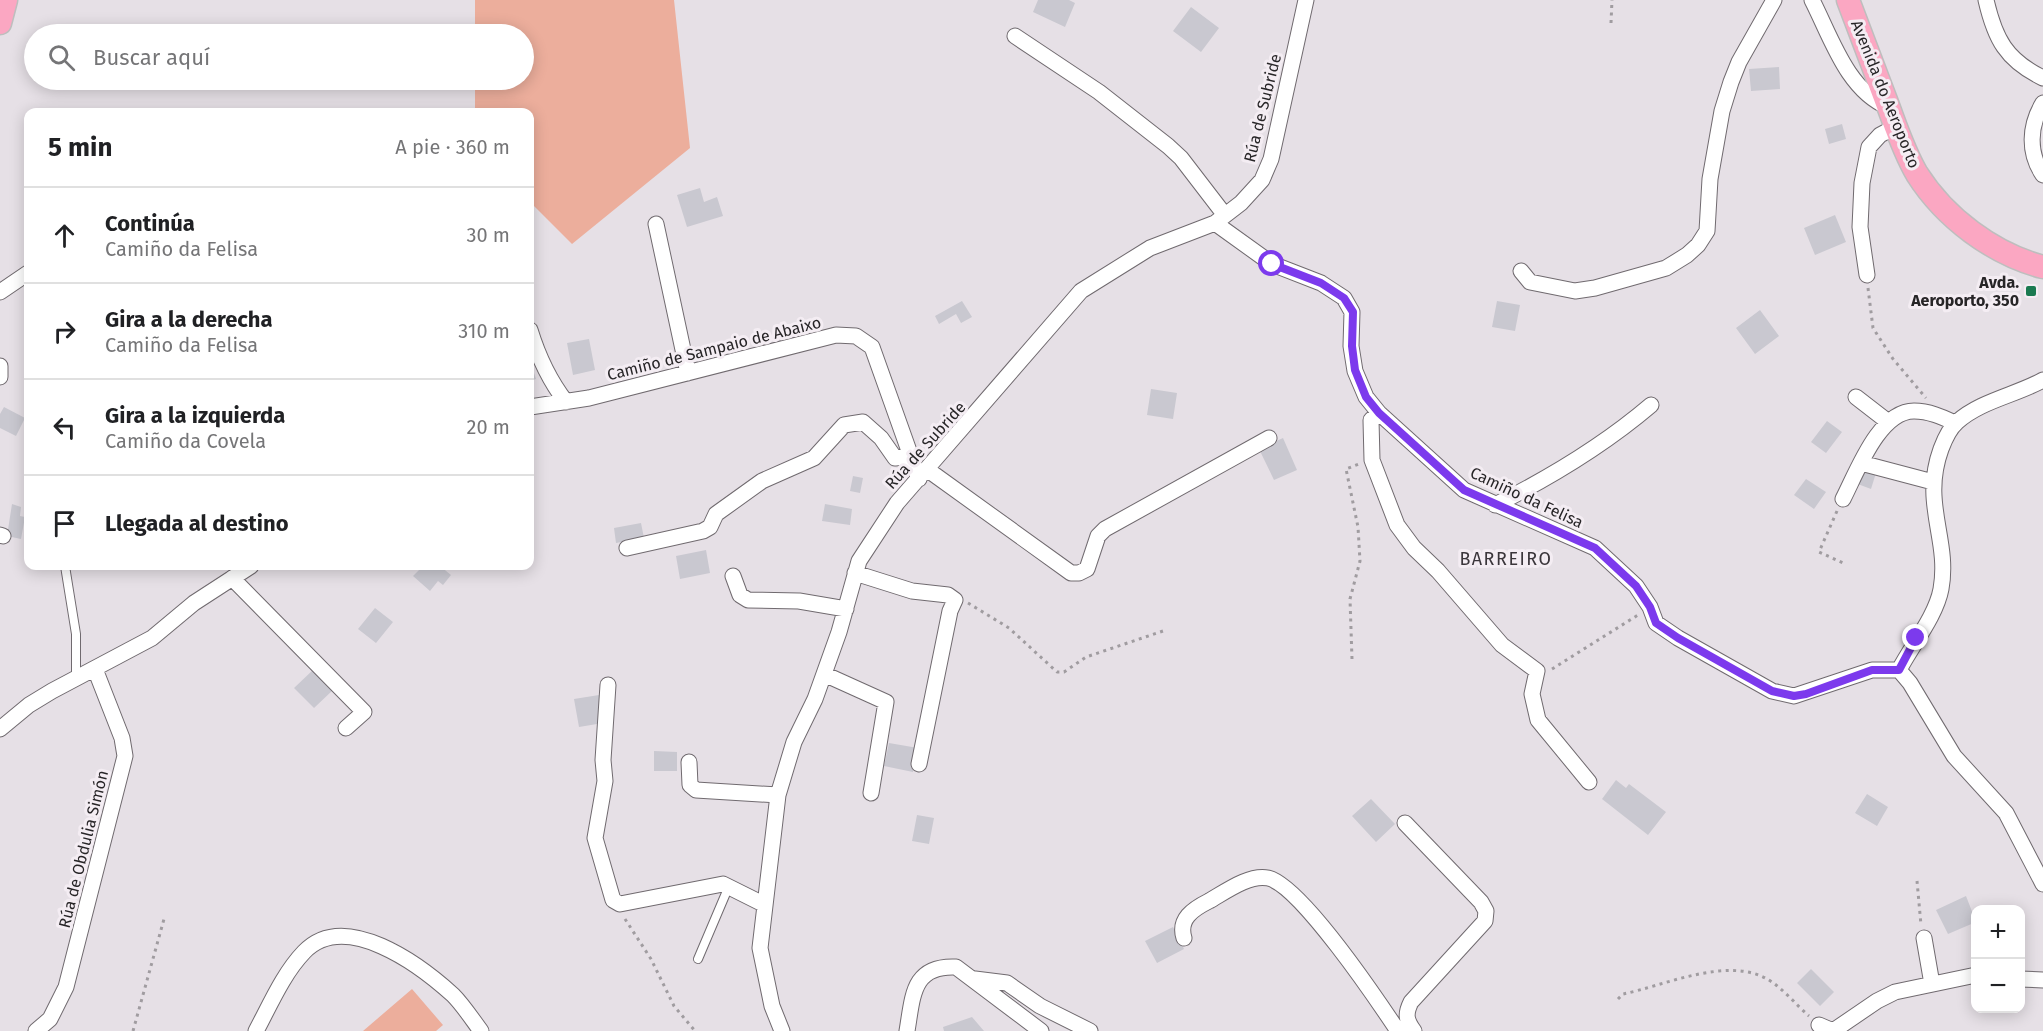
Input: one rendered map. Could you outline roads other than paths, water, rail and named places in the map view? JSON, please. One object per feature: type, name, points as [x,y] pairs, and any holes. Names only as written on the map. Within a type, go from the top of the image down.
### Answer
[{"type":"main road","points":[[0,23],[6,0]]},
{"type":"main road","name":"Avenida do Aeroporto","points":[[1848,0],[1892,117],[1918,175],[1943,205],[1974,234],[2000,250],[2043,267]]},
{"type":"street","name":"Rúa de Subride","points":[[782,1031],[772,1006],[760,948],[778,795],[794,742],[824,674],[859,561],[897,503],[1081,291],[1150,248],[1220,219],[1241,203],[1262,180],[1271,159],[1306,0]]},
{"type":"street","points":[[1521,271],[1530,282],[1575,291],[1585,290],[1666,268],[1698,245],[1707,231],[1710,178],[1722,111],[1739,62],[1774,0]]},
{"type":"street","points":[[1812,0],[1856,83],[1892,117],[1869,147],[1862,183],[1860,226],[1867,275]]},
{"type":"street","points":[[1986,0],[1990,17],[2007,53],[2024,69],[2043,78]]},
{"type":"street","name":"Camiño da Felisa","points":[[1015,36],[1099,92],[1168,146],[1181,158],[1220,219],[1272,264],[1321,283],[1344,298],[1353,312],[1352,346],[1355,370],[1366,397],[1379,413],[1464,490],[1595,548],[1636,586],[1650,607],[1656,623],[1678,638],[1772,691],[1794,696],[1806,694],[1872,670],[1899,670]]},
{"type":"street","points":[[2043,104],[2033,131],[2032,148],[2043,175]]},
{"type":"street","points":[[656,224],[688,373]]},
{"type":"street","points":[[0,292],[24,276]]},
{"type":"street","name":"Camiño de Sampaio de Abaixo","points":[[534,406],[566,402],[836,335],[856,336],[872,347],[911,456],[924,474]]},
{"type":"street","points":[[534,344],[556,389],[566,402]]},
{"type":"street","points":[[0,366],[0,377]]},
{"type":"street","points":[[2043,380],[1971,412],[1955,423],[1943,443],[1933,470],[1932,482],[1940,549],[1941,586],[1938,605],[1899,670],[1910,683],[1954,756],[2006,813],[2043,884]]},
{"type":"street","points":[[1856,397],[1887,422]]},
{"type":"street","points":[[1495,505],[1530,488],[1617,434],[1651,405]]},
{"type":"street","points":[[1843,499],[1861,462],[1887,422],[1898,414],[1913,411],[1939,416],[1955,423]]},
{"type":"street","points":[[1379,413],[1371,420],[1372,460],[1397,525],[1414,548],[1438,571],[1502,645],[1532,665],[1538,677],[1532,694],[1538,720],[1590,782]]},
{"type":"street","points":[[627,548],[702,531],[710,527],[716,514],[762,481],[814,458],[844,425],[855,421],[863,422],[881,438],[895,458],[911,456]]},
{"type":"street","points":[[924,474],[1071,573],[1079,573],[1087,569],[1098,536],[1105,530],[1269,438]]},
{"type":"street","points":[[1861,462],[1932,482]]},
{"type":"street","points":[[0,729],[29,705],[152,638],[194,603],[242,570],[364,712],[346,728]]},
{"type":"street","points":[[855,573],[912,591],[948,595],[955,600],[950,611],[919,764]]},
{"type":"street","points":[[733,576],[740,594],[748,600],[799,601],[846,609]]},
{"type":"street","name":"Rúa de Obdulia Simón","points":[[36,1031],[50,1019],[66,987],[125,756],[122,738],[94,669]]},
{"type":"street","points":[[824,674],[886,702],[871,793]]},
{"type":"street","points":[[608,686],[603,760],[605,782],[595,838],[613,900],[620,904],[716,885],[729,886],[751,900],[765,905]]},
{"type":"street","points":[[689,762],[690,785],[696,790],[778,795]]},
{"type":"street","points":[[1405,823],[1486,911],[1485,921],[1411,1002],[1406,1012],[1407,1021],[1413,1031]]},
{"type":"street","points":[[1184,938],[1180,928],[1182,922],[1198,906],[1248,880],[1258,877],[1273,880],[1298,900],[1327,932],[1365,980],[1398,1031]]},
{"type":"street","points":[[256,1031],[305,951],[321,941],[346,936],[382,945],[418,967],[454,996],[474,1029]]},
{"type":"street","points":[[1924,938],[1932,984]]},
{"type":"street","points":[[907,1031],[913,996],[926,972],[939,966],[956,967],[975,979],[1012,1012],[1041,1031]]},
{"type":"street","points":[[1819,1025],[1833,1031],[1895,992],[1971,976]]},
{"type":"street","points":[[975,979],[1007,983],[1040,1006],[1090,1031]]},
{"type":"street","points":[[2025,979],[2043,980]]},
{"type":"lane","points":[[66,570],[76,634],[75,679]]},
{"type":"lane","points":[[698,959],[729,886]]},
{"type":"place","name":"Avda. Aeroporto, 350","points":[[2031,291]]},
{"type":"district","name":"BARREIRO","points":[[1506,559]]}]
